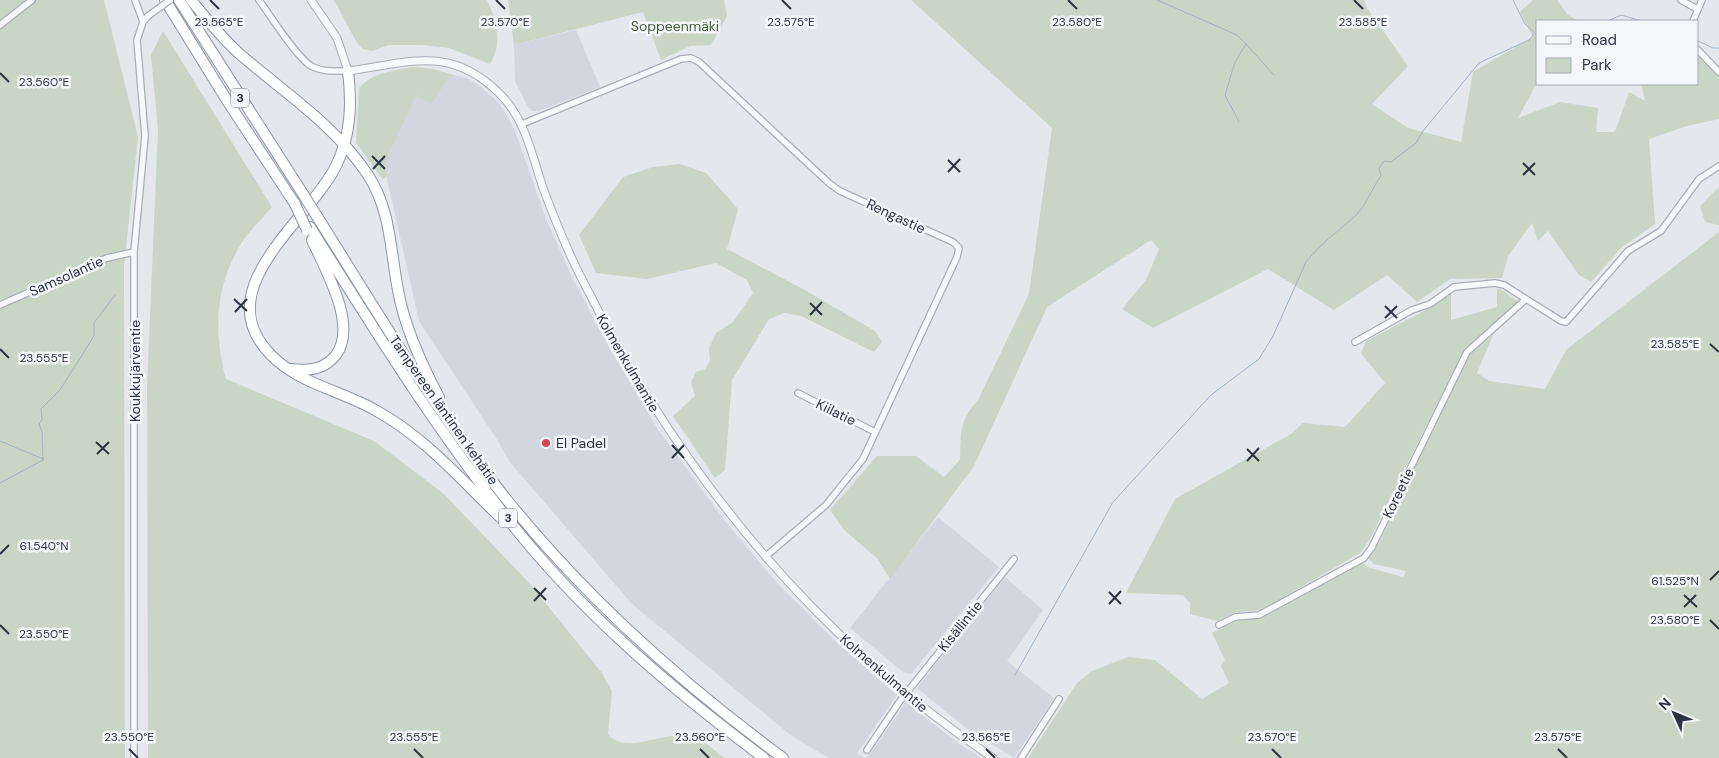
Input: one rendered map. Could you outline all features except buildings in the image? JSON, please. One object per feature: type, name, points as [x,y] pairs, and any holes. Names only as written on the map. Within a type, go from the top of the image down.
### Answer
[{"type":"highway","name":"Tampereen läntinen kehätie","points":[[165,0],[228,102],[295,204],[308,228],[442,433],[524,539],[570,590],[658,674],[764,758]]},
{"type":"highway","name":"Tampereen läntinen kehätie","points":[[178,0],[456,432],[538,537],[622,625],[664,665],[723,714],[783,758]]},
{"type":"highway","points":[[191,0],[228,43],[303,106],[345,145],[368,175],[382,200],[389,227],[399,296],[408,330],[456,432]]},
{"type":"highway","points":[[348,70],[351,112],[345,145],[327,182],[271,251],[253,286],[250,307],[256,333],[267,352],[288,369],[375,410],[411,433],[435,453],[524,539]]},
{"type":"highway","points":[[288,369],[311,370],[324,366],[337,354],[343,342],[344,327],[339,306],[308,228]]},
{"type":"street","points":[[0,26],[32,0]]},
{"type":"street","points":[[135,0],[143,22]]},
{"type":"street","name":"Koukkujärventie","points":[[134,758],[134,252],[145,136],[137,40],[143,22],[170,0]]},
{"type":"street","points":[[259,0],[305,61],[322,70],[348,70],[337,38],[311,0]]},
{"type":"street","points":[[1681,0],[1698,9]]},
{"type":"street","points":[[1693,20],[1702,0]]},
{"type":"street","points":[[1699,51],[1719,72]]},
{"type":"street","name":"Rengastie","points":[[522,124],[681,59],[691,58],[699,62],[840,191],[953,242],[959,248],[957,257],[863,458],[837,494],[765,557]]},
{"type":"street","name":"Kolmenkulmantie","points":[[348,70],[419,59],[440,61],[480,76],[498,92],[522,124],[560,232],[582,279],[620,352],[681,451],[720,503],[765,557],[845,641],[906,694],[993,758]]},
{"type":"street","points":[[1355,342],[1412,310],[1430,304],[1454,287],[1495,283],[1504,285],[1525,300],[1566,322],[1628,252],[1661,231],[1699,179],[1719,166]]},
{"type":"street","name":"Samsolantie","points":[[0,306],[107,258],[134,252]]},
{"type":"street","name":"Koreetie","points":[[1219,625],[1235,617],[1260,615],[1364,558],[1372,547],[1467,352],[1525,300]]},
{"type":"street","name":"Kiilatie","points":[[798,393],[875,432]]},
{"type":"street","name":"Kisällintie","points":[[867,750],[906,694],[1014,560]]},
{"type":"street","points":[[1021,758],[1059,698]]},
{"type":"shaded area","points":[[576,30],[600,87],[539,111],[533,111],[528,107],[515,81],[514,45]]},
{"type":"shaded area","points":[[454,75],[467,78],[481,87],[499,103],[514,128],[546,219],[572,277],[611,351],[659,431],[725,521],[779,585],[839,645],[897,695],[857,753],[864,758],[828,758],[792,736],[632,604],[509,461],[498,441],[419,321],[385,163],[416,94],[431,103],[447,79]]},
{"type":"shaded area","points":[[938,517],[999,567],[911,674],[903,672],[850,628]]},
{"type":"shaded area","points":[[1005,577],[1043,610],[1007,661],[1054,698],[1014,758],[966,728],[917,688]]},
{"type":"shaded area","points":[[906,702],[959,744],[982,758],[867,758]]},
{"type":"green space","points":[[0,0],[104,0],[138,137],[124,266],[125,758],[0,758]]},
{"type":"green space","points":[[334,0],[487,0],[494,16],[497,32],[494,56],[490,64],[449,48],[421,45],[389,45],[372,51],[363,49],[357,43]]},
{"type":"green space","name":"Soppeenmäki","points":[[508,0],[724,0],[727,16],[711,45],[690,46],[661,60],[643,12],[514,45]]},
{"type":"green space","points":[[911,0],[1364,0],[1367,8],[1408,66],[1372,104],[1408,128],[1461,142],[1473,72],[1533,37],[1520,12],[1533,0],[1557,0],[1568,15],[1577,20],[1536,20],[1536,85],[1518,118],[1560,102],[1598,108],[1596,132],[1615,132],[1629,92],[1645,101],[1641,85],[1699,85],[1699,51],[1719,72],[1719,119],[1687,126],[1649,139],[1655,224],[1622,247],[1591,282],[1579,275],[1548,231],[1538,241],[1532,223],[1508,256],[1502,278],[1450,279],[1417,302],[1387,275],[1334,310],[1268,269],[1153,328],[1122,309],[1146,280],[1159,249],[1151,240],[1047,307],[974,466],[890,579],[877,558],[844,530],[830,510],[877,456],[916,456],[944,477],[960,460],[961,435],[964,421],[978,400],[1029,294],[1052,128]]},
{"type":"green space","points":[[163,31],[272,207],[242,242],[226,276],[219,309],[218,326],[219,343],[226,379],[374,441],[444,494],[530,584],[602,673],[612,691],[608,734],[616,741],[637,743],[685,735],[700,740],[725,758],[148,758],[147,386],[158,130],[151,55]]},
{"type":"green space","points":[[413,67],[433,69],[454,75],[447,80],[431,104],[416,95],[385,163],[387,175],[384,179],[356,143],[359,88],[377,75]]},
{"type":"green space","points":[[680,164],[706,173],[738,209],[727,249],[803,289],[875,331],[882,342],[874,352],[801,316],[784,313],[769,319],[732,380],[725,470],[715,478],[673,416],[695,396],[691,382],[696,372],[705,369],[710,361],[709,349],[716,333],[733,322],[753,293],[747,280],[716,263],[647,279],[596,273],[579,235],[623,177],[653,167]]},
{"type":"green space","points":[[1719,187],[1719,225],[1705,222],[1700,206]]},
{"type":"green space","points":[[1719,232],[1719,758],[1028,758],[1077,683],[1092,671],[1128,657],[1155,660],[1202,699],[1229,683],[1221,666],[1225,660],[1212,633],[1238,620],[1262,618],[1362,560],[1367,567],[1403,577],[1406,571],[1374,564],[1367,557],[1380,541],[1424,445],[1471,353],[1493,335],[1477,373],[1489,381],[1545,389],[1566,350]]},
{"type":"green space","points":[[1497,289],[1500,289],[1519,302],[1465,348],[1370,539],[1360,553],[1261,610],[1236,612],[1217,621],[1190,614],[1190,603],[1183,595],[1126,593],[1175,499],[1291,434],[1303,423],[1345,427],[1385,383],[1361,353],[1366,341],[1430,308],[1451,293],[1451,320],[1497,307]]},
{"type":"waterway","points":[[1157,0],[1237,35],[1246,44],[1235,62],[1225,95],[1239,122]]},
{"type":"waterway","points":[[1513,0],[1525,24],[1536,34]]},
{"type":"waterway","points":[[1610,20],[1621,15],[1638,20]]},
{"type":"waterway","points":[[1015,675],[1113,502],[1211,395],[1259,359],[1273,336],[1306,262],[1318,248],[1361,210],[1381,176],[1379,168],[1384,161],[1391,162],[1416,143],[1423,131],[1479,63],[1529,40],[1534,34]]},
{"type":"waterway","points":[[1699,41],[1713,48],[1719,48]]},
{"type":"waterway","points":[[1246,44],[1274,75]]},
{"type":"waterway","points":[[43,460],[42,432],[39,424],[42,420],[41,409],[60,390],[94,336],[94,323],[115,295]]},
{"type":"waterway","points":[[0,441],[43,459]]},
{"type":"waterway","points":[[0,483],[43,460]]},
{"type":"place","name":"El Padel","points":[[546,443]]}]
